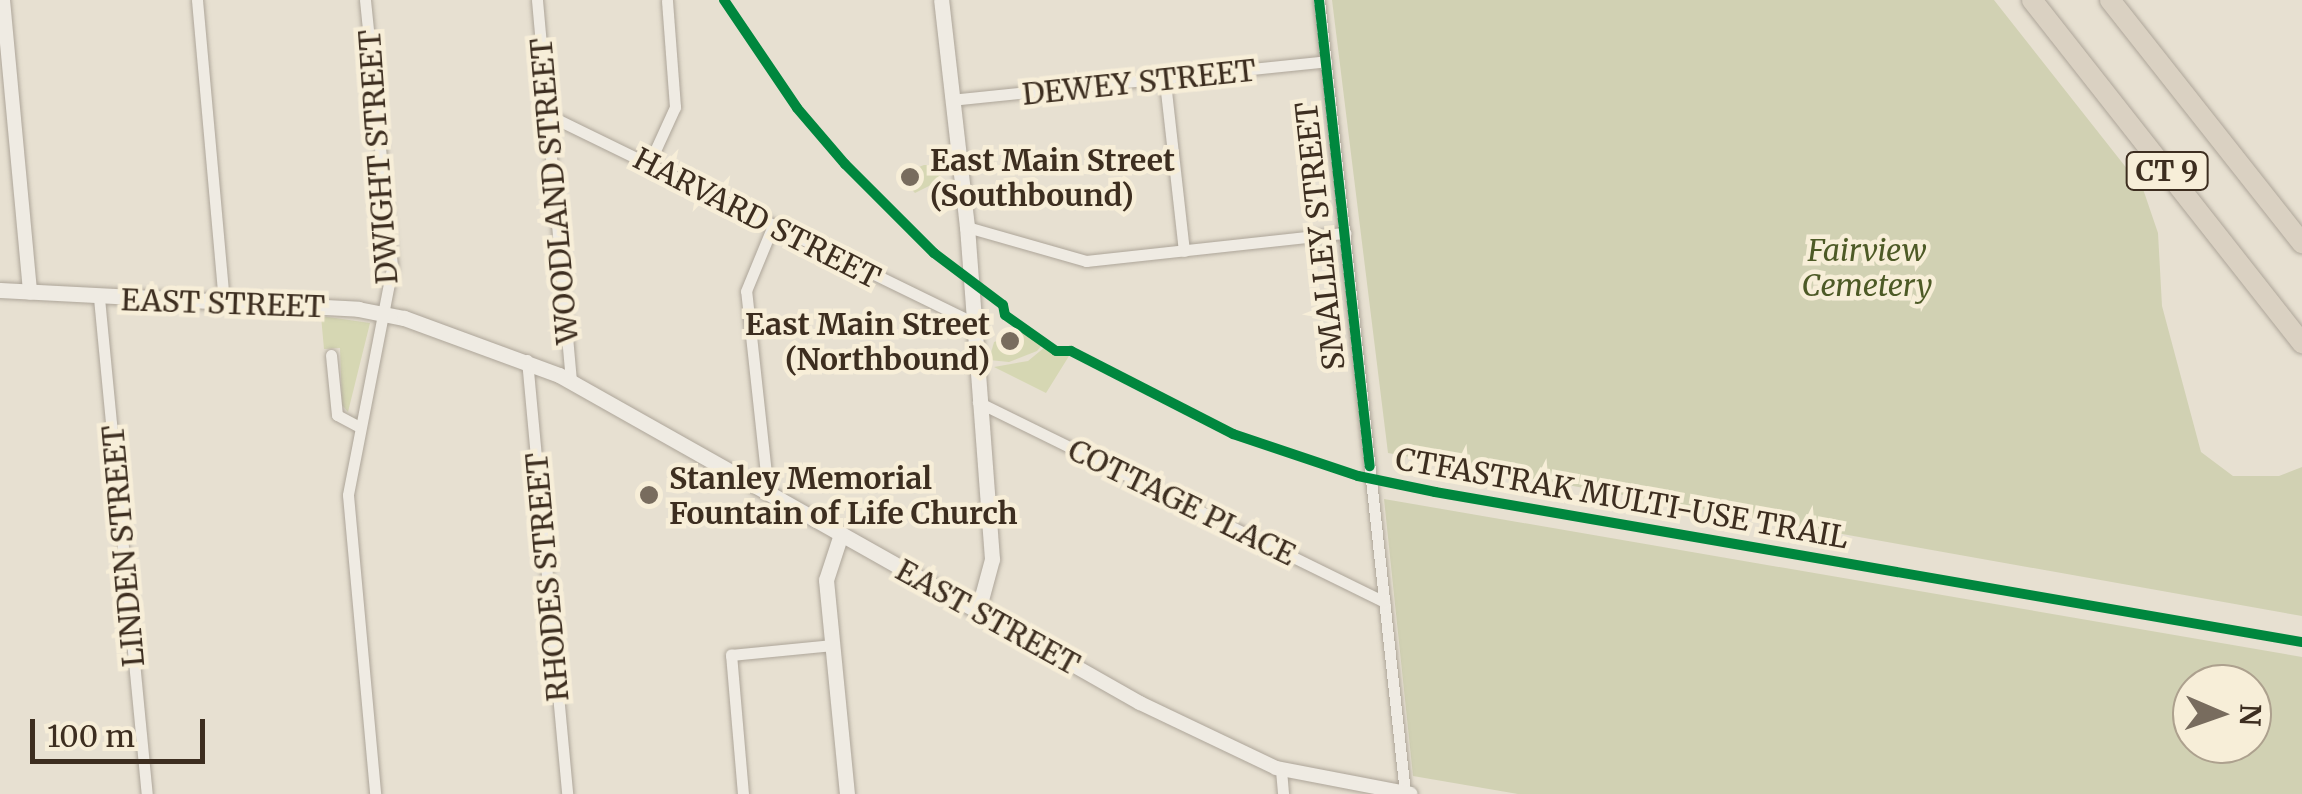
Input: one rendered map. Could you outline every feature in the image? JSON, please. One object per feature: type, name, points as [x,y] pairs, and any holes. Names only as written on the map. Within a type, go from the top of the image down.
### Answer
[{"type":"highway","name":"CT 9","points":[[2032,0],[2302,343]]},
{"type":"highway","name":"CT 9","points":[[2110,0],[2302,243]]},
{"type":"main road","points":[[941,0],[960,190],[966,319],[973,339]]},
{"type":"main road","points":[[960,190],[968,227],[992,564],[978,611]]},
{"type":"main road","name":"EAST STREET","points":[[0,290],[384,313],[527,360],[571,381],[978,611]]},
{"type":"main road","points":[[841,534],[826,568],[848,794]]},
{"type":"street","points":[[2,0],[5,70],[30,293]]},
{"type":"street","points":[[196,0],[224,303]]},
{"type":"street","name":"DWIGHT STREET","points":[[365,0],[391,249],[384,313],[358,426],[348,495],[376,794]]},
{"type":"street","name":"WOODLAND STREET","points":[[537,0],[571,381]]},
{"type":"street","points":[[649,164],[676,107],[667,0]]},
{"type":"street","name":"SMALLEY STREET","points":[[1320,0],[1408,794]]},
{"type":"street","name":"DEWEY STREET","points":[[951,100],[1165,82],[1326,61]]},
{"type":"street","points":[[1165,82],[1184,251]]},
{"type":"street","name":"HARVARD STREET","points":[[548,115],[772,228],[966,319]]},
{"type":"street","points":[[968,227],[1086,261],[1344,233]]},
{"type":"street","points":[[768,492],[746,291],[772,228]]},
{"type":"street","name":"LINDEN STREET","points":[[99,298],[147,794]]},
{"type":"street","points":[[331,354],[338,416],[358,426]]},
{"type":"street","name":"RHODES STREET","points":[[527,360],[567,794]]},
{"type":"street","name":"COTTAGE PLACE","points":[[978,402],[1385,602]]},
{"type":"street","name":"EAST STREET","points":[[978,611],[1167,717],[1280,770],[1408,794]]},
{"type":"street","points":[[743,794],[731,655],[832,645]]},
{"type":"street","points":[[1280,770],[1283,794]]},
{"type":"green space","name":"Fairview Cemetery","points":[[1332,0],[1994,0],[2143,189],[2158,233],[2162,306],[2201,452],[2233,476],[2279,476],[2302,467],[2302,616],[1388,453]]},
{"type":"green space","points":[[924,165],[943,165],[939,181],[915,193],[898,175]]},
{"type":"green space","points":[[321,316],[370,323],[348,412],[342,405],[340,348],[324,349]]},
{"type":"green space","points":[[1023,332],[1042,345],[1037,351],[1009,362],[989,360],[994,342]]},
{"type":"green space","points":[[1045,347],[1069,356],[1046,393],[994,367],[1028,361]]},
{"type":"green space","points":[[1384,499],[2302,657],[2302,794],[1518,794],[1413,776]]},
{"type":"cycle path","name":"CTFASTRAK MULTI-USE TRAIL","points":[[724,0],[797,108],[845,164],[934,253],[1003,305],[1005,315],[1056,351],[1071,351],[1233,434],[1358,476],[1435,492],[2302,642]]},
{"type":"cycle path","points":[[1319,0],[1370,466]]},
{"type":"place","name":"East Main Street (Southbound)","points":[[910,177]]},
{"type":"place","name":"East Main Street (Northbound)","points":[[1010,341]]},
{"type":"place","name":"Stanley Memorial Fountain of Life Church","points":[[649,495]]}]
